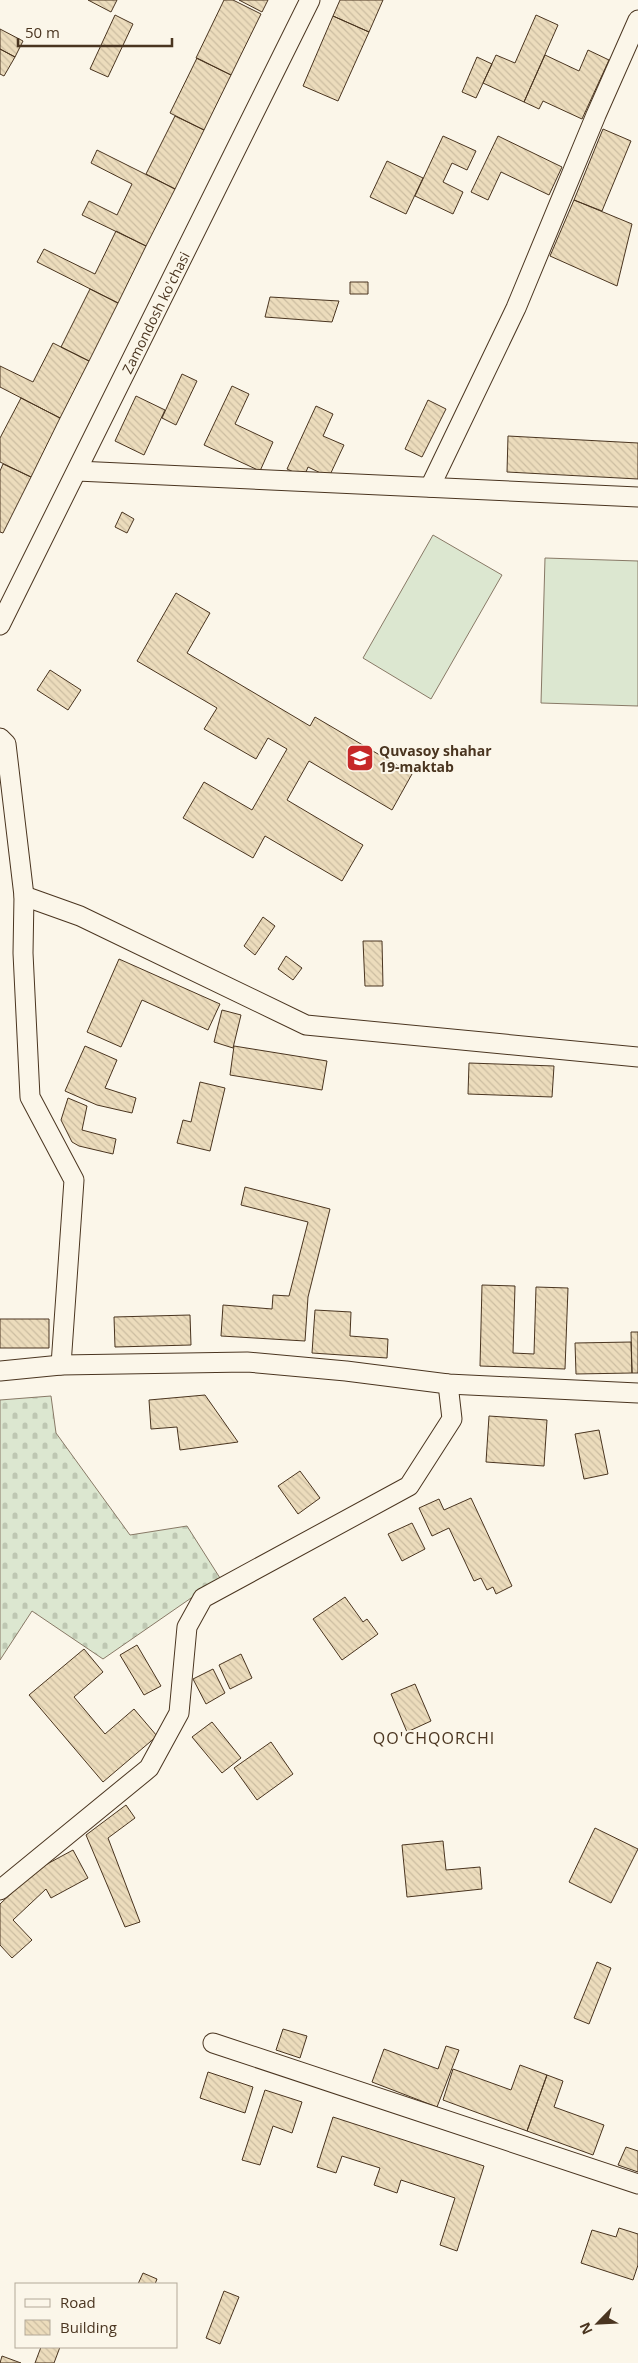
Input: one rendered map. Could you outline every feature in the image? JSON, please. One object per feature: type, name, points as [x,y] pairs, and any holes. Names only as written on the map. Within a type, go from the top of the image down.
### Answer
[{"type":"street","name":"Zamondosh ko'chasi","points":[[0,625],[310,0]]},
{"type":"street","points":[[430,487],[516,308],[638,20]]},
{"type":"street","points":[[77,471],[638,498]]},
{"type":"street","points":[[0,738],[6,744],[24,896],[23,953],[30,1097],[74,1180],[61,1365]]},
{"type":"street","points":[[24,896],[80,916],[306,1025],[638,1057]]},
{"type":"street","points":[[0,1371],[61,1365],[247,1362],[346,1371],[448,1384],[638,1393]]},
{"type":"street","points":[[0,1890],[149,1768],[179,1713],[187,1628],[203,1598],[409,1486],[452,1419],[448,1384]]},
{"type":"street","points":[[213,2043],[638,2184]]},
{"type":"green space","points":[[433,535],[502,575],[431,699],[363,658]]},
{"type":"green space","points":[[545,558],[638,561],[638,706],[541,703]]},
{"type":"green space","points":[[51,1396],[56,1433],[130,1535],[187,1526],[220,1578],[103,1659],[32,1611],[0,1660],[0,1400]]},
{"type":"building","points":[[88,0],[117,0],[111,12]]},
{"type":"building","points":[[224,0],[233,0],[261,14],[231,75],[196,58]]},
{"type":"building","points":[[239,0],[268,0],[262,12]]},
{"type":"building","points":[[340,0],[383,0],[369,32],[333,16]]},
{"type":"building","points":[[115,15],[133,24],[108,77],[90,69]]},
{"type":"building","points":[[536,15],[558,25],[524,102],[483,83],[496,55],[515,63]]},
{"type":"building","points":[[333,16],[369,32],[338,101],[303,86]]},
{"type":"building","points":[[0,29],[23,41],[15,57],[0,49]]},
{"type":"building","points":[[0,49],[15,57],[4,76],[0,74]]},
{"type":"building","points":[[588,50],[609,60],[582,119],[543,101],[539,109],[524,102],[545,55],[579,71]]},
{"type":"building","points":[[477,57],[492,64],[476,98],[462,92]]},
{"type":"building","points":[[197,58],[231,75],[204,130],[170,113]]},
{"type":"building","points":[[175,116],[204,130],[175,189],[146,174]]},
{"type":"building","points":[[603,129],[631,141],[602,211],[574,200]]},
{"type":"building","points":[[443,136],[476,151],[467,170],[452,163],[443,182],[463,192],[453,214],[415,196]]},
{"type":"building","points":[[498,136],[562,167],[549,195],[501,172],[488,200],[471,192]]},
{"type":"building","points":[[97,150],[175,189],[146,246],[82,215],[89,201],[117,215],[132,184],[91,163]]},
{"type":"building","points":[[387,161],[423,178],[406,214],[370,197]]},
{"type":"building","points":[[574,200],[632,224],[617,286],[550,256]]},
{"type":"building","points":[[116,231],[146,246],[118,303],[37,262],[44,249],[95,274]]},
{"type":"building","points":[[350,282],[368,282],[368,294],[350,294]]},
{"type":"building","points":[[90,289],[118,303],[89,361],[61,347]]},
{"type":"building","points":[[270,297],[339,301],[332,322],[265,317]]},
{"type":"building","points":[[53,343],[89,361],[60,418],[0,387],[0,366],[33,382]]},
{"type":"building","points":[[182,374],[197,381],[176,425],[162,418]]},
{"type":"building","points":[[232,386],[249,394],[235,424],[273,442],[260,471],[204,445]]},
{"type":"building","points":[[136,396],[165,410],[144,455],[115,441]]},
{"type":"building","points":[[21,398],[60,418],[31,477],[0,462],[0,438]]},
{"type":"building","points":[[428,400],[446,409],[422,457],[405,449]]},
{"type":"building","points":[[316,406],[333,414],[323,436],[344,445],[329,477],[308,467],[304,477],[287,469]]},
{"type":"building","points":[[508,436],[638,443],[638,479],[507,472]]},
{"type":"building","points":[[3,464],[31,477],[3,533],[0,532],[0,471]]},
{"type":"building","points":[[122,512],[134,519],[127,533],[115,527]]},
{"type":"building","points":[[176,593],[210,613],[187,653],[310,726],[315,717],[412,774],[392,810],[309,761],[287,800],[363,845],[342,881],[265,836],[253,858],[183,818],[204,782],[252,810],[287,749],[268,738],[256,759],[204,729],[217,708],[137,661]]},
{"type":"building","points":[[50,670],[81,690],[68,710],[37,690]]},
{"type":"building","points":[[263,917],[275,926],[255,955],[244,946]]},
{"type":"building","points":[[363,941],[382,941],[383,986],[365,986]]},
{"type":"building","points":[[286,956],[302,968],[293,980],[278,969]]},
{"type":"building","points":[[119,959],[220,1004],[208,1030],[142,1000],[121,1047],[87,1032]]},
{"type":"building","points":[[222,1010],[241,1015],[233,1048],[214,1042]]},
{"type":"building","points":[[85,1046],[117,1060],[105,1088],[136,1098],[132,1113],[97,1105],[65,1091]]},
{"type":"building","points":[[234,1046],[327,1061],[322,1090],[230,1075]]},
{"type":"building","points":[[469,1063],[554,1066],[552,1097],[468,1094]]},
{"type":"building","points":[[200,1082],[225,1088],[210,1151],[177,1143],[183,1120],[191,1122]]},
{"type":"building","points":[[68,1098],[87,1106],[82,1130],[116,1139],[113,1154],[79,1146],[72,1142],[61,1120]]},
{"type":"building","points":[[245,1187],[330,1209],[308,1297],[305,1341],[221,1336],[223,1305],[272,1309],[273,1295],[289,1296],[308,1222],[241,1205]]},
{"type":"building","points":[[482,1285],[515,1286],[513,1353],[534,1354],[536,1287],[568,1288],[565,1369],[480,1366]]},
{"type":"building","points":[[315,1310],[351,1312],[350,1336],[388,1339],[387,1358],[312,1353]]},
{"type":"building","points":[[190,1315],[191,1345],[115,1347],[114,1317]]},
{"type":"building","points":[[0,1319],[49,1319],[49,1348],[0,1348]]},
{"type":"building","points":[[631,1332],[638,1332],[638,1373],[632,1373]]},
{"type":"building","points":[[631,1342],[632,1373],[576,1374],[575,1343]]},
{"type":"building","points":[[205,1395],[238,1442],[180,1450],[177,1427],[151,1429],[149,1400]]},
{"type":"building","points":[[489,1416],[547,1420],[544,1466],[486,1462]]},
{"type":"building","points":[[599,1430],[608,1474],[584,1479],[575,1434]]},
{"type":"building","points":[[300,1471],[320,1498],[298,1514],[278,1486]]},
{"type":"building","points":[[471,1498],[512,1586],[496,1594],[493,1587],[487,1590],[481,1578],[474,1581],[449,1528],[432,1536],[419,1508],[439,1499],[444,1510]]},
{"type":"building","points":[[412,1523],[425,1549],[402,1561],[388,1534]]},
{"type":"building","points":[[345,1597],[363,1622],[367,1619],[378,1634],[342,1660],[313,1619]]},
{"type":"building","points":[[137,1645],[161,1686],[144,1695],[120,1655]]},
{"type":"building","points":[[84,1649],[103,1672],[74,1697],[105,1734],[134,1709],[157,1736],[103,1782],[29,1695]]},
{"type":"building","points":[[241,1654],[252,1678],[230,1689],[219,1665]]},
{"type":"building","points":[[213,1669],[225,1693],[206,1704],[193,1679]]},
{"type":"building","points":[[415,1684],[431,1721],[407,1732],[391,1694]]},
{"type":"building","points":[[212,1722],[241,1758],[222,1773],[192,1737]]},
{"type":"building","points":[[271,1742],[293,1774],[257,1800],[234,1768]]},
{"type":"building","points":[[126,1805],[135,1818],[108,1838],[140,1922],[125,1927],[86,1835]]},
{"type":"building","points":[[595,1828],[638,1849],[611,1903],[569,1882]]},
{"type":"building","points":[[443,1841],[446,1870],[480,1867],[482,1889],[407,1897],[402,1845]]},
{"type":"building","points":[[73,1850],[88,1878],[51,1898],[46,1889],[13,1920],[32,1940],[12,1958],[0,1945],[0,1904],[36,1870]]},
{"type":"building","points":[[597,1962],[611,1968],[589,2024],[574,2018]]},
{"type":"building","points":[[283,2029],[307,2036],[300,2058],[276,2050]]},
{"type":"building","points":[[446,2046],[459,2050],[437,2107],[372,2082],[384,2049],[438,2069]]},
{"type":"building","points":[[520,2065],[547,2075],[527,2131],[443,2100],[453,2069],[511,2090]]},
{"type":"building","points":[[208,2072],[253,2087],[245,2113],[200,2098]]},
{"type":"building","points":[[547,2075],[563,2081],[554,2107],[604,2125],[593,2155],[527,2131]]},
{"type":"building","points":[[265,2090],[302,2102],[292,2133],[273,2126],[260,2165],[242,2160]]},
{"type":"building","points":[[333,2117],[484,2166],[457,2251],[440,2245],[455,2198],[401,2180],[397,2193],[374,2185],[380,2168],[342,2156],[336,2173],[317,2167]]},
{"type":"building","points":[[626,2147],[638,2151],[638,2172],[618,2165]]},
{"type":"building","points":[[619,2228],[638,2234],[638,2265],[633,2280],[581,2263],[592,2230],[616,2237]]},
{"type":"building","points":[[143,2273],[157,2279],[155,2283],[138,2283]]},
{"type":"building","points":[[224,2291],[239,2297],[220,2344],[206,2338]]},
{"type":"building","points":[[41,2348],[60,2348],[54,2363],[35,2363]]},
{"type":"building","points":[[2,2356],[21,2363],[0,2363]]},
{"type":"place","name":"Quvasoy shahar 19-maktab","points":[[360,758]]},
{"type":"district","name":"QO'CHQORCHI","points":[[434,1738]]}]
